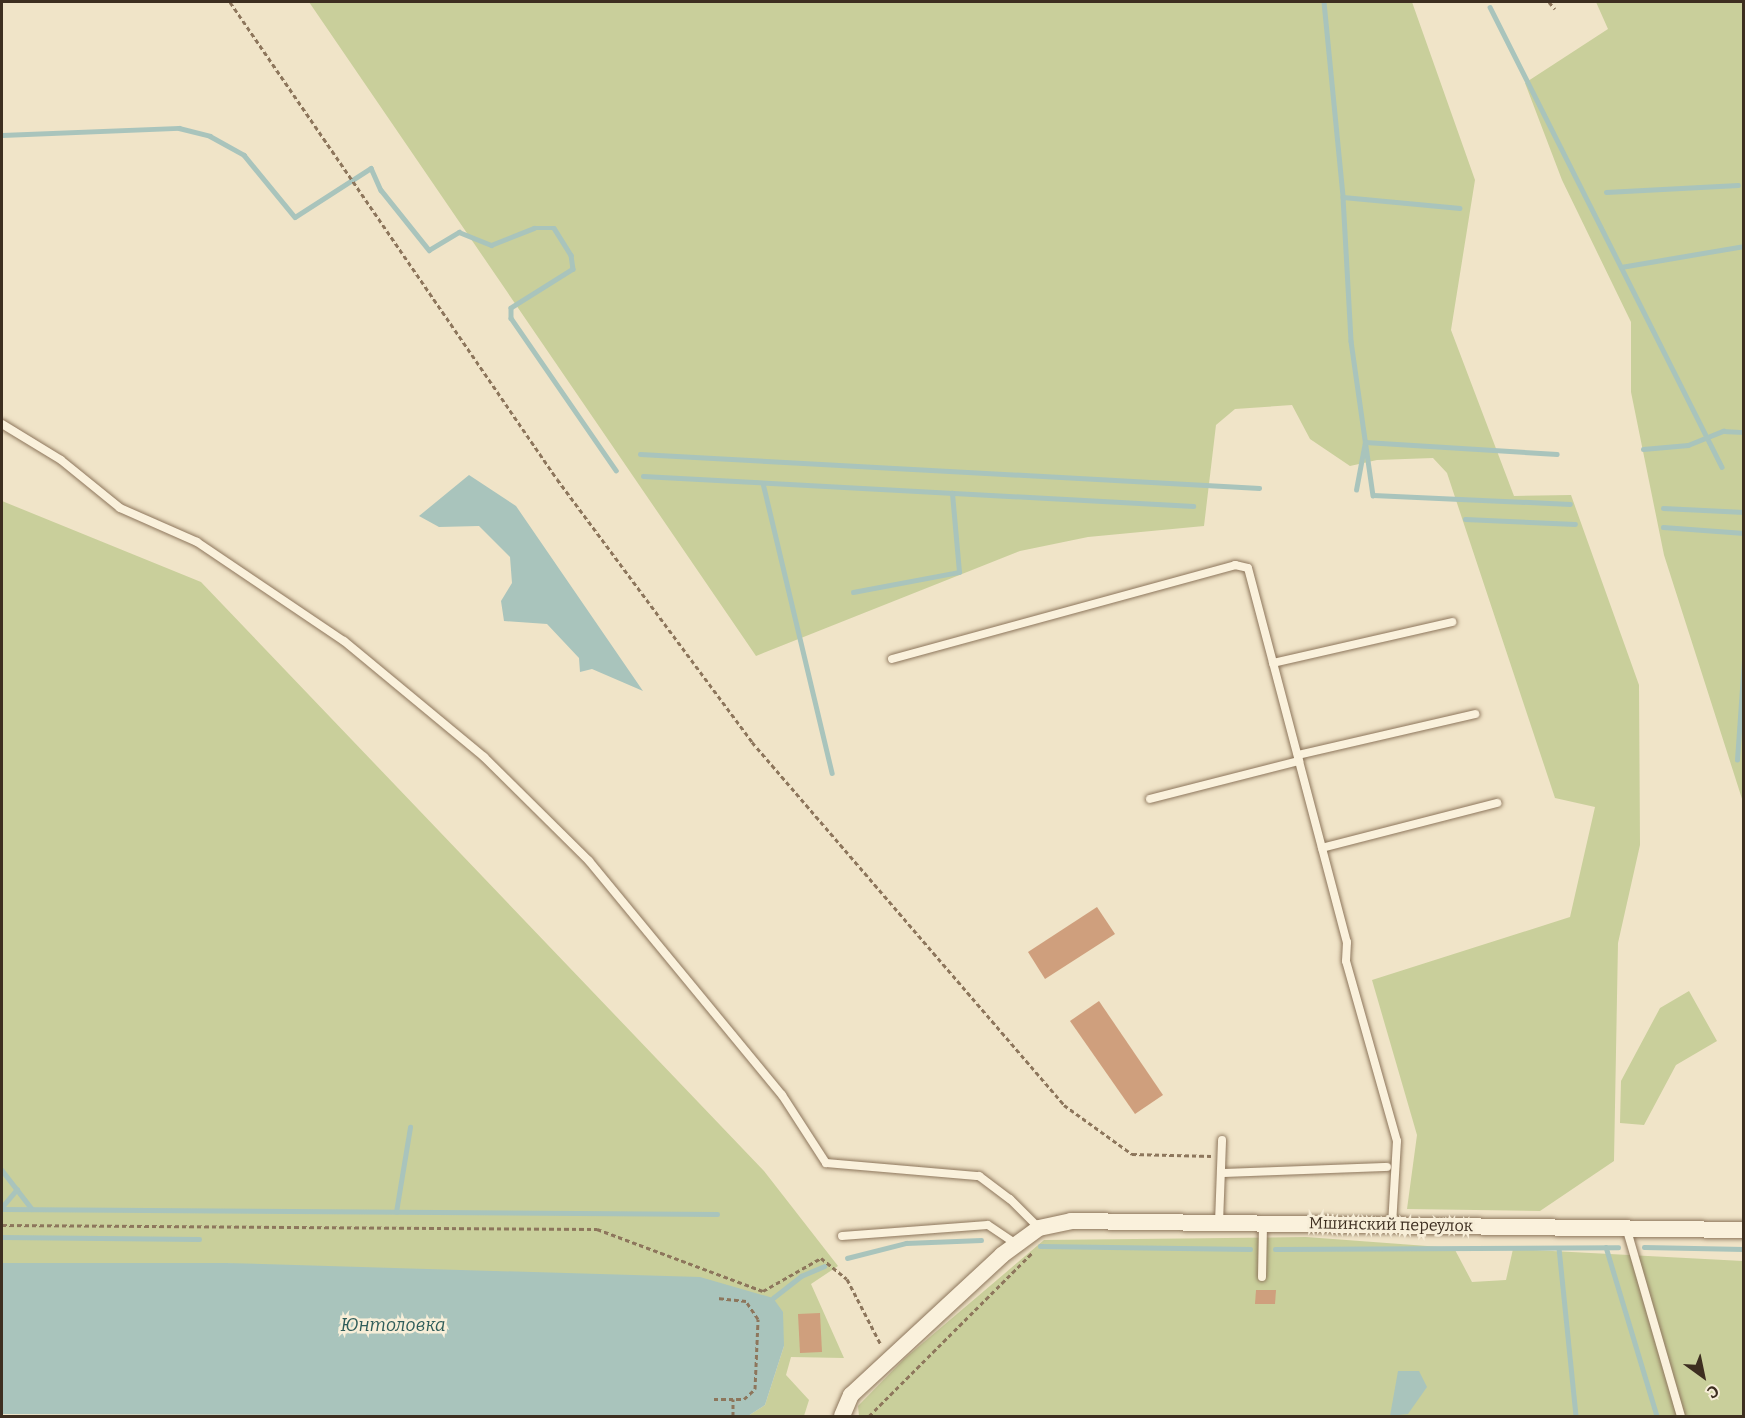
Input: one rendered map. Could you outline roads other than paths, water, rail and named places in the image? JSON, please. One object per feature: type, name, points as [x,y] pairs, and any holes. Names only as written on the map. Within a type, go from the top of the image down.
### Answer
[{"type":"street","name":"Мшинский переулок","points":[[1028,1236],[1071,1221],[1743,1230]]},
{"type":"street","points":[[842,1416],[851,1395],[1028,1236]]},
{"type":"lane","points":[[2,424],[61,460],[120,508],[196,542],[344,641],[484,757],[589,861],[782,1095],[826,1163],[979,1176],[1010,1199],[1028,1236]]},
{"type":"lane","points":[[892,659],[1235,565],[1248,568],[1347,942],[1347,961],[1397,1141],[1392,1225]]},
{"type":"lane","points":[[1273,663],[1452,622]]},
{"type":"lane","points":[[1150,798],[1475,714]]},
{"type":"lane","points":[[1322,848],[1497,803]]},
{"type":"lane","points":[[1219,1223],[1222,1140]]},
{"type":"lane","points":[[1221,1173],[1387,1167]]},
{"type":"lane","points":[[1262,1277],[1263,1223]]},
{"type":"lane","points":[[842,1236],[988,1225],[1028,1236]]},
{"type":"lane","points":[[1626,1227],[1681,1416]]},
{"type":"water","points":[[469,475],[516,506],[643,691],[592,669],[580,672],[579,658],[547,624],[504,621],[501,601],[512,583],[510,557],[479,526],[439,527],[419,516]]},
{"type":"water","name":"Юнтоловка","points":[[2,1263],[227,1263],[700,1277],[773,1298],[783,1312],[784,1346],[765,1405],[748,1416],[2,1414]]},
{"type":"water","points":[[1398,1371],[1419,1371],[1427,1387],[1408,1414],[1390,1416]]},
{"type":"waterway","points":[[1324,2],[1343,197],[1351,341],[1373,495],[1570,504]]},
{"type":"waterway","points":[[1490,7],[1722,467]]},
{"type":"waterway","points":[[2,135],[179,128],[210,136],[244,155],[295,217],[371,168],[381,190],[429,250],[459,232],[491,245],[534,228],[554,228],[571,255],[573,269],[511,308],[511,318],[616,470]]},
{"type":"waterway","points":[[1606,192],[1738,185]]},
{"type":"waterway","points":[[1343,197],[1459,208]]},
{"type":"waterway","points":[[1621,267],[1744,246]]},
{"type":"waterway","points":[[1643,449],[1688,445],[1723,431],[1744,432]]},
{"type":"waterway","points":[[1356,490],[1365,442],[1557,454]]},
{"type":"waterway","points":[[640,454],[1259,488]]},
{"type":"waterway","points":[[643,476],[1193,506]]},
{"type":"waterway","points":[[763,483],[832,773]]},
{"type":"waterway","points":[[853,592],[959,572],[952,493]]},
{"type":"waterway","points":[[1663,508],[1744,512]]},
{"type":"waterway","points":[[1465,519],[1575,524]]},
{"type":"waterway","points":[[1663,527],[1744,533]]},
{"type":"waterway","points":[[1737,760],[1744,660]]},
{"type":"waterway","points":[[396,1212],[410,1127]]},
{"type":"waterway","points":[[2,1170],[32,1209]]},
{"type":"waterway","points":[[2,1207],[17,1189]]},
{"type":"waterway","points":[[2,1209],[717,1214]]},
{"type":"waterway","points":[[2,1237],[199,1239]]},
{"type":"waterway","points":[[847,1258],[906,1243],[981,1240]]},
{"type":"waterway","points":[[1040,1246],[1250,1249]]},
{"type":"waterway","points":[[1606,1247],[1657,1416]]},
{"type":"waterway","points":[[1275,1249],[1618,1247]]},
{"type":"waterway","points":[[1644,1247],[1744,1249]]},
{"type":"waterway","points":[[1559,1248],[1576,1416]]},
{"type":"waterway","points":[[773,1298],[801,1276],[824,1266]]}]
